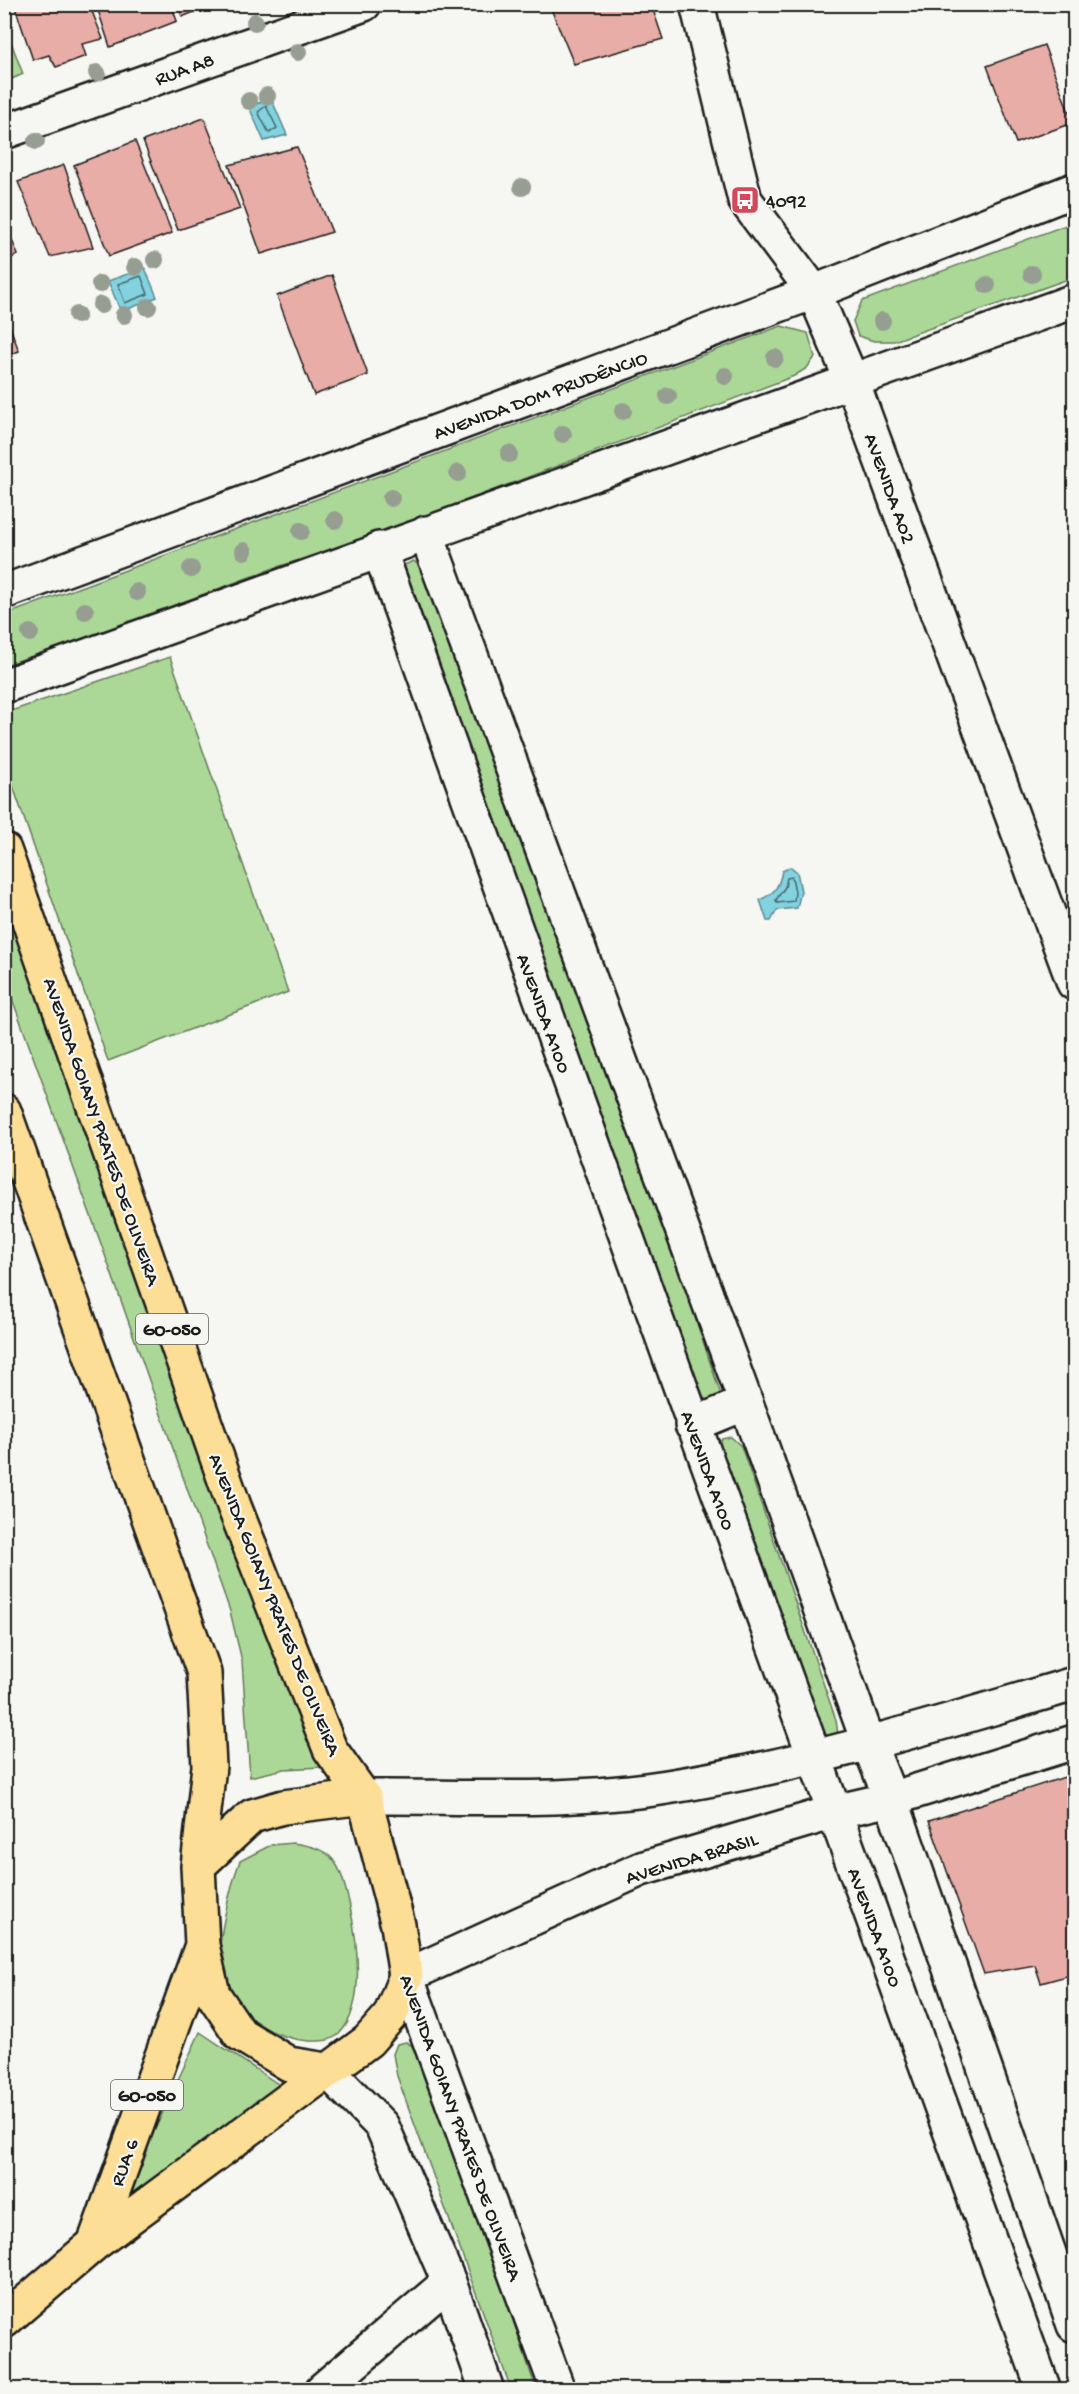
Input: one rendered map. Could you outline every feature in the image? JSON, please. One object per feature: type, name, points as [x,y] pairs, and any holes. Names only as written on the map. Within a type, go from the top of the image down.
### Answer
[{"type":"main road","name":"AVENIDA GOIANY PRATES DE OLIVEIRA","points":[[4,850],[234,1506],[330,1749],[364,1797],[398,1925],[406,1976]]},
{"type":"main road","name":"GO-050","points":[[4,1111],[204,1673],[209,1766],[198,1866],[202,1945]]},
{"type":"main road","points":[[198,1866],[252,1816],[283,1807],[364,1797]]},
{"type":"main road","points":[[202,1945],[213,1994],[240,2034],[289,2064],[327,2070]]},
{"type":"main road","name":"RUA 6","points":[[94,2244],[202,1945]]},
{"type":"main road","name":"GO-050","points":[[327,2070],[368,2041],[390,2016],[406,1976]]},
{"type":"main road","name":"RUA 6","points":[[4,2321],[94,2244],[327,2070]]},
{"type":"street","name":"RUA A8","points":[[4,132],[363,4]]},
{"type":"street","name":"AVENIDA A02","points":[[697,4],[745,200],[814,292],[852,381],[1074,983]]},
{"type":"street","name":"AVENIDA DOM PRUDÊNCIO","points":[[4,592],[814,292],[1074,190]]},
{"type":"street","points":[[4,686],[379,549],[1074,301]]},
{"type":"street","points":[[426,533],[891,1799],[1074,2325]]},
{"type":"street","name":"AVENIDA A100","points":[[379,549],[692,1425],[816,1759],[1044,2390]]},
{"type":"street","points":[[692,1425],[746,1403]]},
{"type":"street","points":[[364,1797],[567,1796],[665,1787],[816,1759],[1074,1684]]},
{"type":"street","name":"AVENIDA BRASIL","points":[[406,1976],[641,1869],[834,1812],[891,1799],[1074,1742]]},
{"type":"street","name":"AVENIDA GOIANY PRATES DE OLIVEIRA","points":[[406,1976],[558,2390]]},
{"type":"street","points":[[327,2070],[382,2126],[449,2282],[487,2390]]},
{"type":"street","points":[[322,2390],[449,2282]]},
{"type":"green space","points":[[5,26],[23,74],[4,82]]},
{"type":"green space","points":[[1074,222],[1074,277],[894,341],[874,341],[858,336],[853,321],[862,301]]},
{"type":"green space","points":[[781,326],[808,333],[815,357],[807,368],[794,376],[362,540],[274,568],[78,641],[5,665],[5,615]]},
{"type":"green space","points":[[414,561],[421,568],[429,588],[684,1284],[721,1395],[711,1405],[701,1403],[402,566]]},
{"type":"green space","points":[[170,657],[288,992],[108,1061],[5,763],[5,713]]},
{"type":"green space","points":[[4,876],[322,1767],[284,1769],[250,1777],[242,1661],[230,1611],[5,979]]},
{"type":"green space","points":[[731,1437],[741,1446],[836,1720],[838,1735],[826,1740],[819,1732],[717,1447],[722,1439]]},
{"type":"green space","points":[[293,1843],[318,1849],[333,1860],[342,1877],[355,1934],[358,1971],[354,2007],[348,2022],[339,2034],[325,2040],[294,2039],[265,2028],[241,2009],[232,1997],[224,1983],[220,1968],[222,1930],[240,1861],[271,1845]]},
{"type":"green space","points":[[200,2032],[284,2088],[115,2216]]},
{"type":"green space","points":[[406,2042],[414,2047],[420,2059],[495,2265],[536,2389],[511,2389],[397,2076],[393,2054],[397,2044]]},
{"type":"water","points":[[271,98],[287,135],[264,141],[249,107]]},
{"type":"water","points":[[145,268],[157,297],[121,312],[108,281]]},
{"type":"water","points":[[791,867],[797,872],[801,891],[797,908],[777,910],[771,921],[767,921],[760,900],[776,889],[782,871]]},
{"type":"building","points":[[14,4],[89,4],[103,39],[82,44],[86,56],[56,67],[49,55],[33,60]]},
{"type":"building","points":[[96,4],[171,4],[177,21],[110,47]]},
{"type":"building","points":[[178,4],[214,4],[182,17]]},
{"type":"building","points":[[549,4],[651,4],[663,39],[574,64]]},
{"type":"building","points":[[1044,45],[1073,123],[1016,143],[987,66]]},
{"type":"building","points":[[204,118],[240,209],[178,230],[143,141]]},
{"type":"building","points":[[135,141],[172,233],[109,256],[74,165]]},
{"type":"building","points":[[297,147],[332,232],[261,254],[229,165]]},
{"type":"building","points":[[64,165],[93,247],[50,257],[18,182]]},
{"type":"building","points":[[4,220],[18,255],[4,261]]},
{"type":"building","points":[[332,275],[368,375],[314,395],[277,296]]},
{"type":"building","points":[[4,311],[19,351],[4,357]]},
{"type":"building","points":[[1074,1774],[1074,1974],[1041,1983],[1035,1965],[984,1974],[929,1821]]},
{"type":"place","name":"4092","points":[[745,200]]}]
